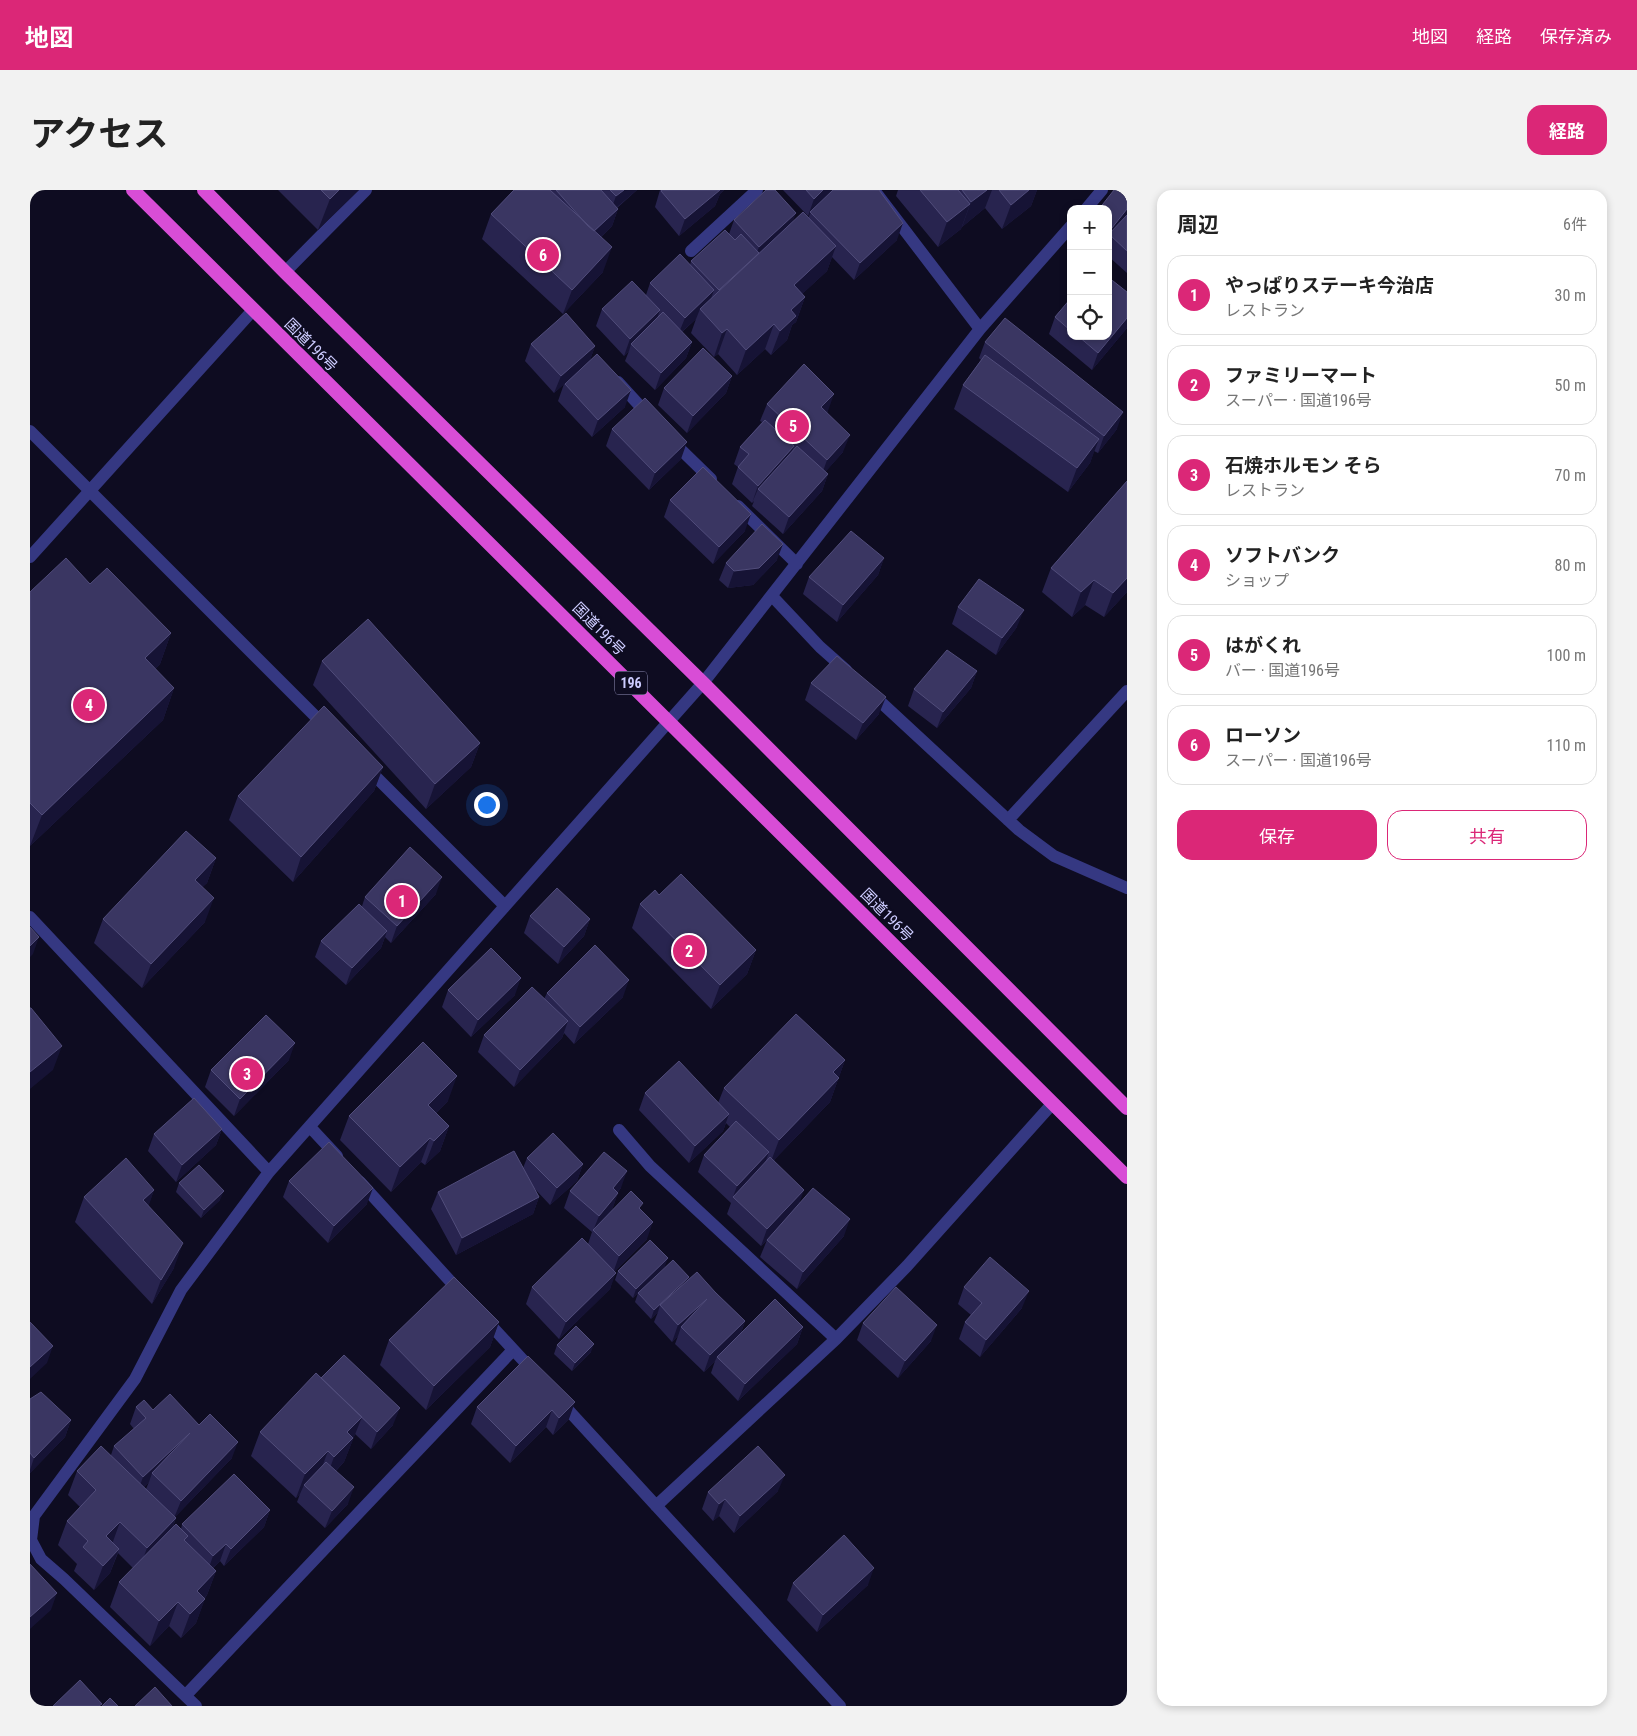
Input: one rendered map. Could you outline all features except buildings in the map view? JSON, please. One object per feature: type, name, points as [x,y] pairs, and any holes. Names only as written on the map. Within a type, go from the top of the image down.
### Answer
[{"type":"highway","name":"国道196号","points":[[133,190],[1127,1177]]},
{"type":"highway","points":[[204,190],[703,683],[1127,1108]]},
{"type":"street","points":[[285,272],[366,190]]},
{"type":"street","points":[[691,251],[758,190]]},
{"type":"street","points":[[874,190],[980,329]]},
{"type":"street","points":[[1089,205],[1102,190]]},
{"type":"street","points":[[196,1706],[41,1559],[30,1540],[34,1516],[135,1379],[181,1290],[269,1172],[703,683],[980,329],[1067,231]]},
{"type":"street","points":[[30,557],[253,310]]},
{"type":"street","points":[[611,375],[796,564]]},
{"type":"street","points":[[30,431],[336,737]]},
{"type":"street","points":[[772,596],[820,647],[1008,820],[1054,856],[1127,888]]},
{"type":"street","points":[[1008,820],[1127,691]]},
{"type":"street","points":[[357,758],[505,906]]},
{"type":"street","points":[[30,917],[269,1172]]},
{"type":"street","points":[[656,1506],[836,1339],[907,1266],[1053,1103]]},
{"type":"street","points":[[310,1127],[539,1378]]},
{"type":"street","points":[[619,1130],[650,1166],[836,1339]]},
{"type":"street","points":[[186,1695],[513,1350]]},
{"type":"street","points":[[552,1392],[840,1706]]},
{"type":"place","name":"ローソン","points":[[543,255]]},
{"type":"place","name":"はがくれ","points":[[793,426]]},
{"type":"place","name":"ソフトバンク","points":[[89,705]]},
{"type":"place","name":"やっぱりステーキ今治店","points":[[402,901]]},
{"type":"place","name":"ファミリーマート","points":[[689,951]]},
{"type":"place","name":"石焼ホルモン そら","points":[[247,1074]]}]
